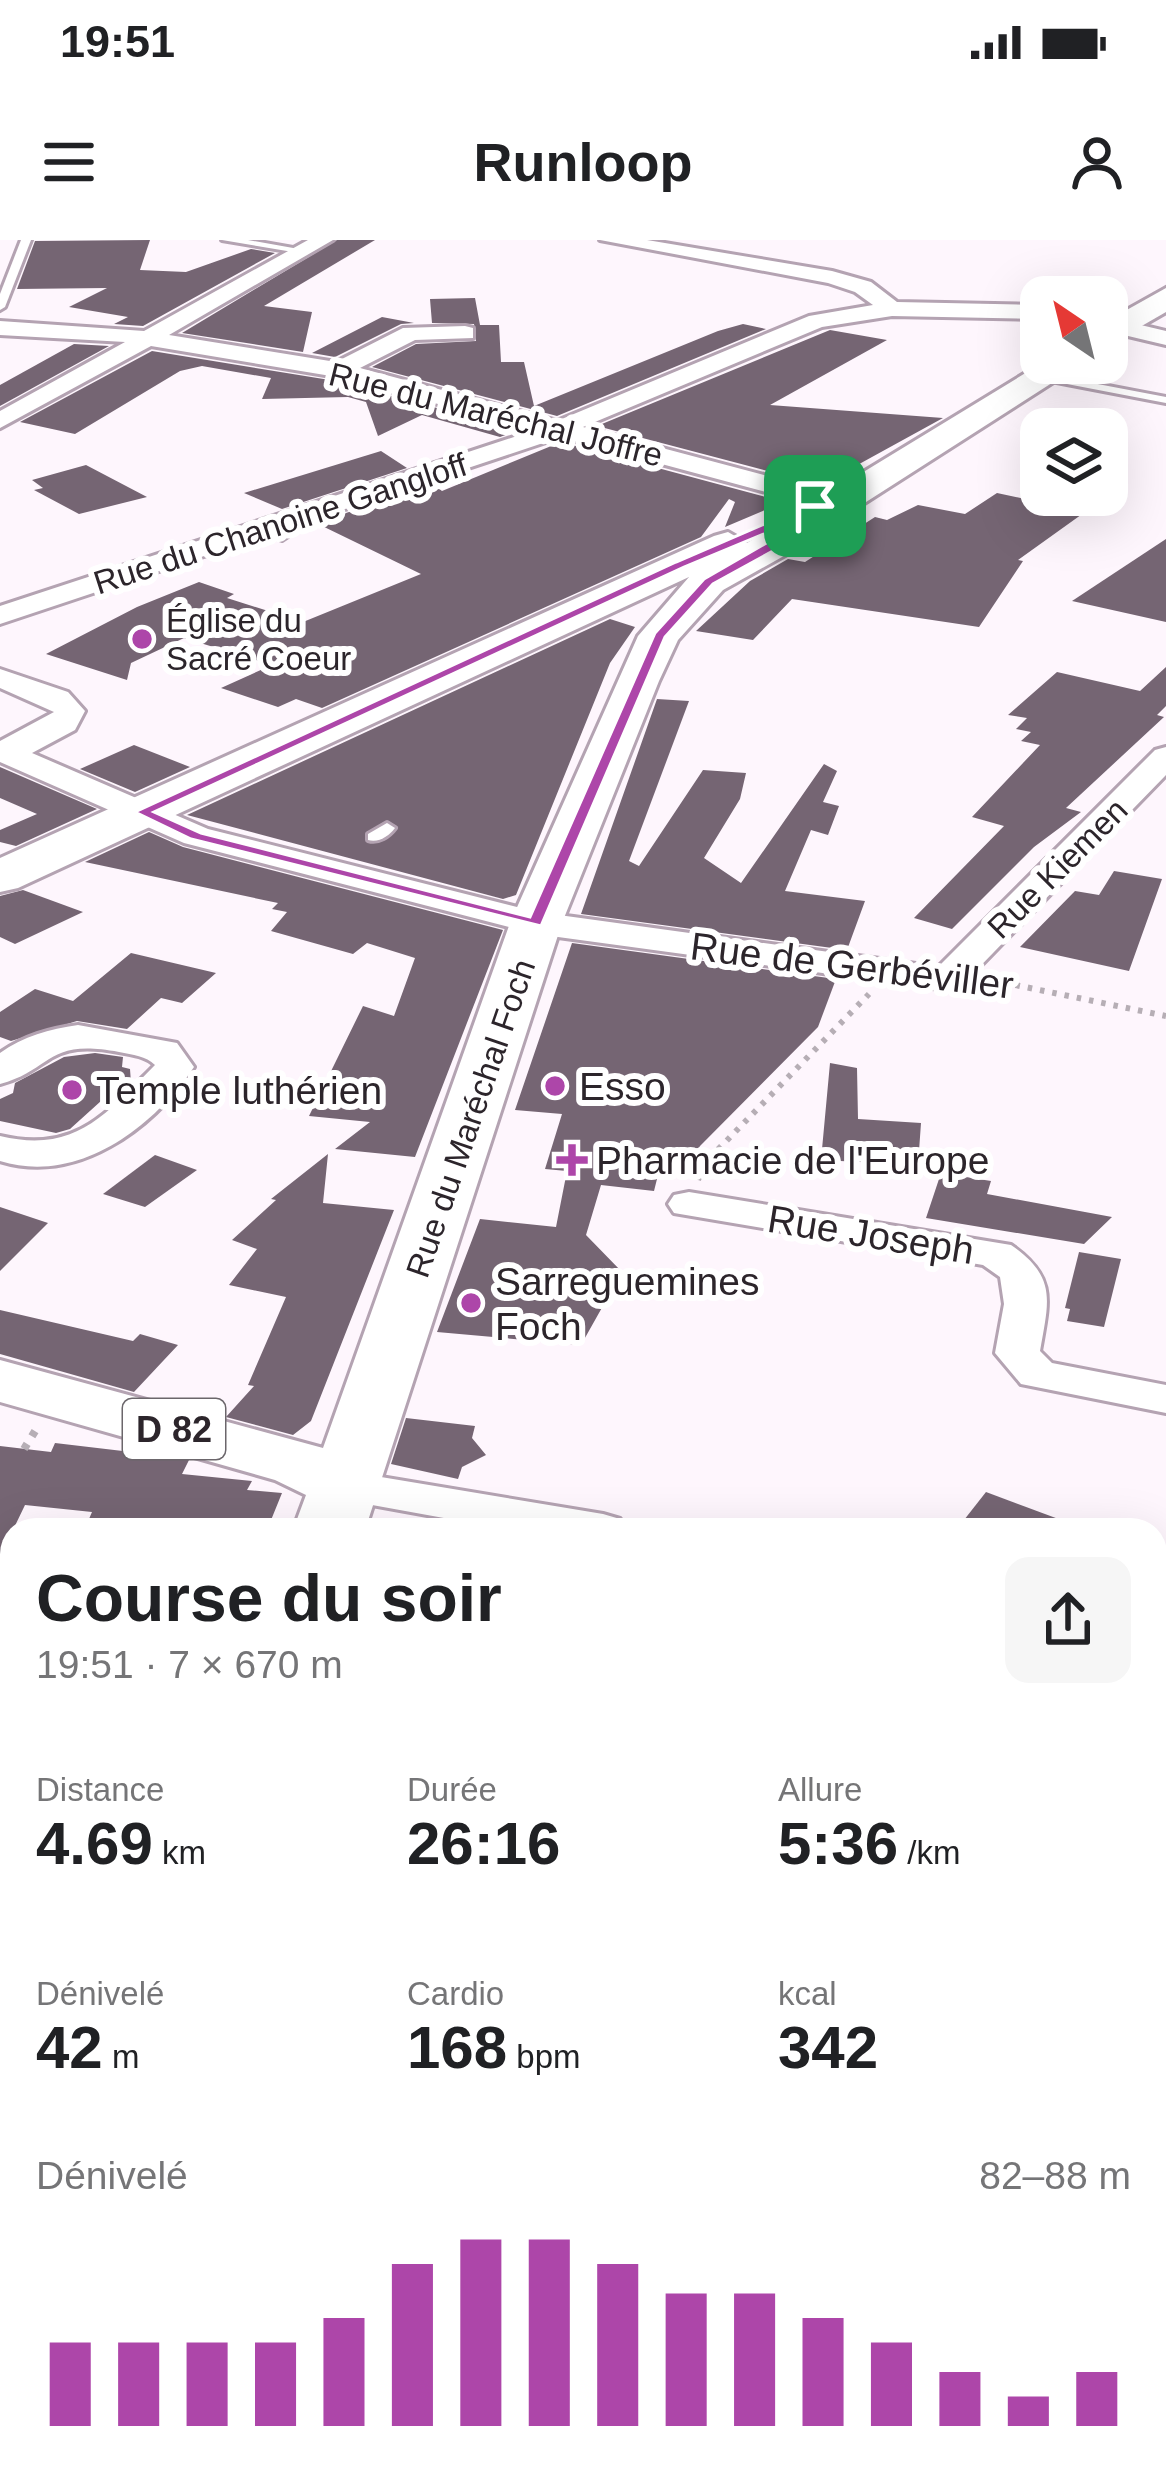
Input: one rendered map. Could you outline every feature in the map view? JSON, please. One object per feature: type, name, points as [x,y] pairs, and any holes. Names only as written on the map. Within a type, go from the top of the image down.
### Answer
[{"type":"main road","points":[[1128,316],[1165,299]]},
{"type":"main road","name":"Rue du Maréchal Foch","points":[[337,1508],[536,923],[659,636],[718,560],[825,518],[838,503],[1032,384]]},
{"type":"main road","points":[[0,877],[718,560]]},
{"type":"main road","name":"D 82","points":[[2,1386],[299,1464],[337,1508]]},
{"type":"street","points":[[625,241],[832,277],[863,287],[892,309]]},
{"type":"street","points":[[0,422],[314,245]]},
{"type":"street","name":"Rue du Chanoine Gangloff","points":[[0,615],[272,532],[559,429],[817,322],[892,309],[1020,310]]},
{"type":"street","name":"Rue du Maréchal Joffre","points":[[0,328],[63,328],[339,370],[838,503]]},
{"type":"street","points":[[1128,328],[1166,338]]},
{"type":"street","points":[[339,370],[411,333],[464,333]]},
{"type":"street","points":[[0,678],[58,698],[70,711],[64,723],[4,751]]},
{"type":"street","name":"Rue de Gerbéviller","points":[[4,751],[196,836],[339,864],[536,923],[947,979]]},
{"type":"street","name":"Rue Kiemen","points":[[947,979],[1165,760]]},
{"type":"street","points":[[3,1153],[64,1155],[99,1140],[175,1067],[164,1051],[87,1033],[7,1058]]},
{"type":"street","name":"Rue Joseph","points":[[689,1204],[996,1254],[1022,1272],[1026,1304],[1017,1353],[1037,1374],[1166,1399]]},
{"type":"street","points":[[337,1508],[458,1518]]},
{"type":"lane","points":[[0,307],[26,240]]},
{"type":"lane","points":[[227,240],[314,245]]},
{"type":"lane","points":[[1107,384],[1166,400]]},
{"type":"path","points":[[689,1204],[704,1165],[856,1011],[886,972]]},
{"type":"path","name":"Rue de Gerbéviller","points":[[947,979],[997,980],[1166,1016]]},
{"type":"building","points":[[150,240],[140,270],[186,272],[251,249],[275,253],[143,326],[114,324],[128,317],[69,307],[107,288],[17,289],[35,241]]},
{"type":"building","points":[[337,240],[375,240],[264,306],[312,312],[303,352],[182,333]]},
{"type":"building","points":[[475,298],[480,325],[499,325],[501,362],[524,362],[534,406],[718,331],[743,324],[766,329],[557,416],[372,367],[416,344],[476,341],[474,324],[432,323],[430,299]]},
{"type":"building","points":[[382,317],[414,323],[401,324],[335,357],[312,353]]},
{"type":"building","points":[[830,330],[887,340],[770,405],[943,418],[821,485],[597,426]]},
{"type":"building","points":[[74,344],[109,346],[0,406],[0,385]]},
{"type":"building","points":[[152,351],[336,381],[519,430],[500,437],[422,415],[378,436],[366,402],[348,397],[262,399],[271,378],[202,366],[180,371],[75,434],[20,422]]},
{"type":"building","points":[[561,442],[784,502],[725,527],[735,502],[729,499],[701,537],[322,708],[296,699],[278,707],[221,688],[272,665],[184,638],[131,663],[127,680],[46,654],[137,607],[199,582],[234,594],[227,598],[303,622],[421,574],[316,523],[433,484],[442,491]]},
{"type":"building","points":[[381,451],[407,468],[282,509],[244,493]]},
{"type":"building","points":[[86,465],[147,497],[79,514],[34,490],[43,488],[32,480]]},
{"type":"building","points":[[997,493],[1020,498],[1020,516],[1079,516],[1018,560],[1023,561],[979,627],[792,599],[753,640],[696,631],[750,581],[788,559],[805,562],[875,517],[887,520],[918,505],[965,514]]},
{"type":"building","points":[[1166,539],[1166,622],[1072,601]]},
{"type":"building","points":[[610,619],[635,627],[610,663],[516,895],[503,899],[187,815]]},
{"type":"building","points":[[1166,667],[1166,706],[1157,715],[1164,717],[1066,808],[1081,812],[1034,847],[952,929],[914,918],[1004,826],[972,817],[1040,745],[1021,741],[1031,732],[1016,729],[1027,718],[1008,715],[1057,672],[1140,691]]},
{"type":"building","points":[[657,699],[689,701],[629,861],[639,866],[703,770],[746,773],[740,799],[704,858],[741,883],[824,764],[837,771],[823,802],[839,806],[828,835],[811,830],[785,891],[865,901],[847,950],[581,914]]},
{"type":"building","points":[[134,745],[190,767],[135,792],[80,769]]},
{"type":"building","points":[[0,767],[97,809],[16,846],[0,842],[0,830],[37,814],[0,798]]},
{"type":"building","points":[[149,832],[183,847],[503,930],[415,1157],[335,1149],[370,1122],[309,1116],[363,1006],[394,1016],[415,958],[367,943],[353,954],[271,931],[287,912],[272,909],[278,903],[85,862]]},
{"type":"building","points":[[1114,871],[1162,879],[1129,971],[1020,947],[1075,891],[1099,895]]},
{"type":"building","points":[[23,890],[83,912],[15,944],[0,937],[0,896]]},
{"type":"building","points":[[572,943],[836,979],[818,1027],[700,1146],[683,1173],[659,1171],[654,1191],[601,1185],[586,1235],[622,1272],[581,1345],[437,1332],[480,1219],[556,1227],[567,1171],[545,1169],[562,1114],[515,1110]]},
{"type":"building","points":[[131,953],[216,973],[182,1003],[161,998],[127,1029],[77,1021],[11,1041],[0,1037],[0,1012],[35,989],[73,1001]]},
{"type":"building","name":"Temple luthérien","points":[[95,1053],[123,1057],[122,1067],[130,1069],[131,1083],[109,1104],[101,1101],[70,1129],[56,1133],[0,1121],[0,1099],[13,1093],[15,1083],[64,1057]]},
{"type":"building","points":[[830,1063],[857,1068],[858,1119],[921,1123],[918,1165],[821,1160]]},
{"type":"building","points":[[328,1154],[323,1203],[394,1210],[311,1421],[293,1435],[226,1417],[254,1386],[248,1385],[286,1297],[229,1285],[257,1249],[232,1240],[276,1200],[271,1199]]},
{"type":"building","points":[[155,1155],[197,1170],[145,1207],[103,1194]]},
{"type":"building","points":[[941,1173],[991,1181],[987,1194],[1112,1217],[1084,1244],[926,1218]]},
{"type":"building","points":[[0,1207],[48,1223],[0,1271]]},
{"type":"building","points":[[1079,1252],[1121,1259],[1104,1327],[1067,1321],[1070,1309],[1065,1308]]},
{"type":"building","points":[[0,1310],[133,1341],[140,1334],[178,1345],[134,1392],[0,1354]]},
{"type":"building","points":[[406,1418],[475,1426],[472,1438],[486,1455],[462,1467],[458,1479],[391,1464]]},
{"type":"building","points":[[55,1443],[182,1458],[189,1460],[182,1474],[252,1481],[247,1490],[282,1493],[272,1518],[89,1518],[92,1512],[25,1505],[19,1518],[0,1518],[0,1446],[51,1452]]},
{"type":"building","points":[[986,1492],[1056,1518],[966,1518]]},
{"type":"place","name":"Église du Sacré Coeur","points":[[142,639]]},
{"type":"place","name":"Esso","points":[[555,1086]]},
{"type":"place","name":"Temple luthérien","points":[[72,1090]]},
{"type":"place","name":"Pharmacie de l'Europe","points":[[572,1160]]},
{"type":"place","name":"Sarreguemines Foch","points":[[471,1303]]},
{"type":"route","points":[[838,503],[825,518],[709,581],[659,636],[536,923],[196,836],[142,812],[680,565],[815,506],[838,503]]}]
